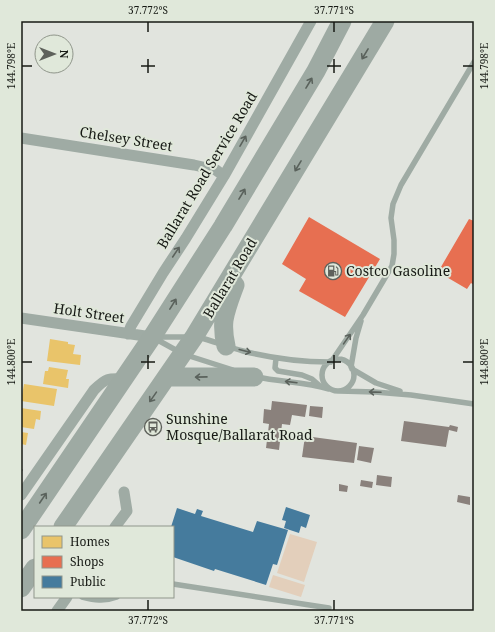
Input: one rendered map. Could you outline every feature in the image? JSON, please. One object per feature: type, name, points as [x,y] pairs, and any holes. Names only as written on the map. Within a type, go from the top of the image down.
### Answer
[{"type":"highway","points":[[21,530],[125,379],[223,226],[316,71],[342,21]]},
{"type":"highway","name":"Ballarat Road","points":[[64,526],[194,337],[381,22]]},
{"type":"highway","points":[[226,346],[224,321],[251,242]]},
{"type":"highway","points":[[167,377],[254,376]]},
{"type":"highway","points":[[21,588],[34,569]]},
{"type":"street","name":"Ballarat Road Service Road","points":[[128,334],[131,326],[159,279],[224,176],[312,21]]},
{"type":"street","name":"Chelsey Street","points":[[21,138],[194,165],[216,170],[224,176]]},
{"type":"street","name":"Holt Street","points":[[21,318],[152,338]]},
{"type":"street","points":[[22,492],[94,390],[103,381],[113,378],[125,379]]},
{"type":"street","points":[[117,526],[126,511],[124,492]]},
{"type":"street","points":[[57,611],[66,598]]},
{"type":"lane","points":[[329,389],[323,381],[322,376],[325,366],[330,362],[363,315],[392,266],[394,240],[391,218],[393,204],[399,189],[474,62]]},
{"type":"lane","points":[[340,391],[349,387],[352,382],[353,377],[351,368],[356,338],[363,315]]},
{"type":"lane","points":[[152,338],[194,337],[242,351],[300,362],[343,361],[376,384],[411,395]]},
{"type":"lane","points":[[152,338],[183,354],[254,376],[273,380],[320,386],[334,391],[411,395],[474,404]]},
{"type":"lane","points":[[276,358],[275,368],[278,371],[302,375],[312,379],[320,386]]},
{"type":"lane","points":[[174,584],[329,608]]},
{"type":"lane","points":[[87,598],[102,601],[113,598]]},
{"type":"shaded area","points":[[290,534],[317,542],[304,582],[277,573]]},
{"type":"shaded area","points":[[273,575],[305,585],[301,597],[269,587]]},
{"type":"building: Homes","points":[[50,339],[68,342],[68,344],[75,345],[73,354],[81,355],[80,365],[47,361]]},
{"type":"building: Homes","points":[[49,367],[68,370],[66,379],[69,379],[68,388],[43,384],[45,371],[48,371]]},
{"type":"building: Homes","points":[[24,384],[57,389],[54,406],[21,401]]},
{"type":"building: Homes","points":[[21,408],[41,411],[40,420],[36,419],[34,429],[21,427]]},
{"type":"building: Homes","points":[[21,432],[28,433],[26,445],[21,444]]},
{"type":"building: Shops","name":"Costco Gasoline","points":[[309,217],[380,259],[345,317],[299,291],[306,279],[282,264]]},
{"type":"building: Shops","points":[[469,219],[474,221],[474,285],[471,283],[467,289],[438,272]]},
{"type":"building: Public","points":[[286,507],[310,515],[306,528],[301,526],[299,533],[284,528],[286,521],[282,520]]},
{"type":"building: Public","points":[[177,508],[195,514],[197,509],[203,511],[201,516],[253,532],[257,521],[288,530],[277,565],[273,564],[266,585],[215,569],[214,571],[174,557],[174,526],[171,526]]},
{"type":"building: Industry","points":[[272,401],[307,405],[305,417],[292,415],[290,425],[282,424],[279,450],[266,448],[269,424],[263,423],[264,409],[271,410]]},
{"type":"building: Industry","points":[[310,406],[323,407],[322,418],[309,416]]},
{"type":"building: Industry","points":[[404,421],[458,427],[457,432],[449,430],[446,447],[401,441]]},
{"type":"building: Industry","points":[[305,436],[357,443],[354,463],[302,457]]},
{"type":"building: Industry","points":[[359,446],[374,448],[371,463],[357,460]]},
{"type":"building: Industry","points":[[377,475],[392,477],[391,487],[376,485]]},
{"type":"building: Industry","points":[[361,480],[373,482],[372,488],[360,486]]},
{"type":"building: Industry","points":[[339,484],[348,486],[347,492],[339,491]]},
{"type":"building: Industry","points":[[458,495],[470,497],[470,505],[457,502]]},
{"type":"place","name":"Costco Gasoline","points":[[333,271]]},
{"type":"place","name":"Sunshine Mosque/Ballarat Road","points":[[153,427]]}]
